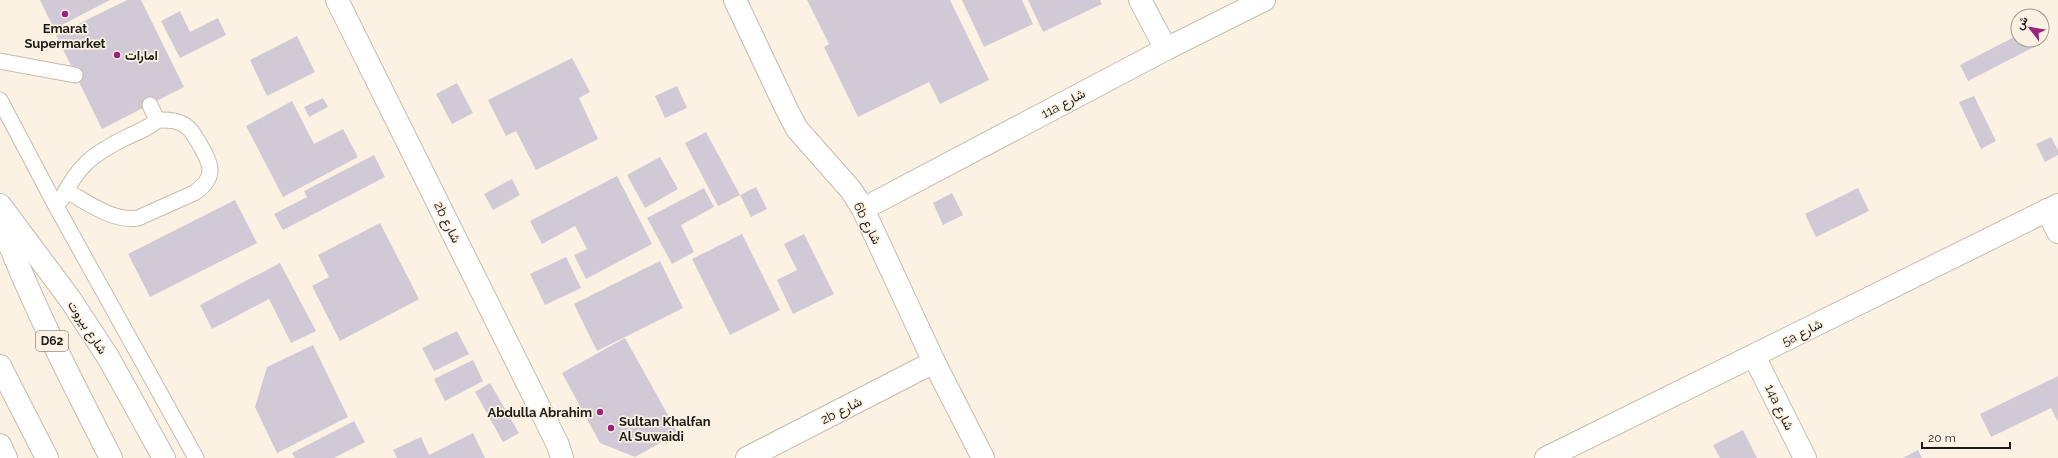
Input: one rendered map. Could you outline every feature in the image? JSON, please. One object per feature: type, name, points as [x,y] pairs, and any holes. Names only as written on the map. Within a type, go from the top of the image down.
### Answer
[{"type":"street","name":"2b شارع","points":[[337,0],[563,454]]},
{"type":"street","name":"6b شارع","points":[[735,0],[797,129],[851,190],[863,209],[934,362],[983,458]]},
{"type":"street","points":[[1140,0],[1166,49]]},
{"type":"street","name":"11a شارع","points":[[863,209],[1166,49],[1264,0]]},
{"type":"street","name":"شارع بيروت","points":[[0,205],[56,280],[108,357],[164,458]]},
{"type":"street","points":[[2053,208],[2058,232]]},
{"type":"street","name":"5a شارع","points":[[1546,458],[2053,208]]},
{"type":"street","name":"D62","points":[[0,220],[14,258],[111,458]]},
{"type":"street","name":"14a شارع","points":[[1754,356],[1805,458]]},
{"type":"street","name":"2b شارع","points":[[747,458],[934,362]]},
{"type":"street","points":[[0,366],[47,458]]},
{"type":"street","points":[[0,445],[6,458]]},
{"type":"lane","points":[[0,61],[75,75]]},
{"type":"lane","points":[[0,100],[57,208],[196,458]]},
{"type":"lane","points":[[150,105],[156,120]]},
{"type":"lane","points":[[57,208],[72,178],[91,158],[106,147],[152,124],[156,120],[180,122],[187,127],[194,134],[208,158],[211,168],[209,179],[194,193],[138,218],[129,219],[112,215],[66,191]]},
{"type":"building","name":"Emarat Supermarket","points":[[40,0],[110,0],[54,29]]},
{"type":"building","name":"امارات","points":[[127,0],[141,0],[184,87],[102,129],[56,35]]},
{"type":"building","points":[[807,0],[950,0],[989,80],[940,104],[929,82],[858,117],[824,47],[829,44]]},
{"type":"building","points":[[962,0],[1022,0],[1033,24],[984,47]]},
{"type":"building","points":[[1028,0],[1100,0],[1102,4],[1043,32]]},
{"type":"building","points":[[180,11],[190,32],[218,18],[226,35],[180,58],[161,21]]},
{"type":"building","points":[[297,36],[315,72],[267,96],[250,60]]},
{"type":"building","points":[[2010,39],[2010,48],[2032,48],[1968,81],[1960,65]]},
{"type":"building","points":[[572,58],[590,92],[579,98],[598,139],[536,170],[516,131],[506,136],[488,100]]},
{"type":"building","points":[[457,83],[473,113],[452,124],[436,94]]},
{"type":"building","points":[[677,86],[687,108],[665,118],[655,96]]},
{"type":"building","points":[[1974,96],[1996,141],[1981,149],[1959,102]]},
{"type":"building","points":[[323,98],[328,107],[309,117],[304,107]]},
{"type":"building","points":[[292,101],[314,144],[343,129],[358,157],[283,197],[246,126]]},
{"type":"building","points":[[706,132],[740,195],[718,206],[685,143]]},
{"type":"building","points":[[2051,137],[2058,150],[2058,155],[2045,162],[2036,144]]},
{"type":"building","points":[[374,155],[385,177],[283,230],[274,214],[307,197],[304,191]]},
{"type":"building","points":[[660,157],[678,189],[645,208],[627,175]]},
{"type":"building","points":[[617,176],[652,244],[586,279],[574,255],[587,249],[575,226],[542,244],[530,221]]},
{"type":"building","points":[[512,179],[520,195],[493,210],[484,194]]},
{"type":"building","points":[[756,187],[767,209],[751,217],[740,195]]},
{"type":"building","points":[[704,188],[714,207],[681,225],[694,252],[672,264],[647,218]]},
{"type":"building","points":[[1858,188],[1869,211],[1816,237],[1805,214]]},
{"type":"building","points":[[952,193],[963,215],[943,225],[933,203]]},
{"type":"building","points":[[235,200],[257,243],[150,297],[128,254]]},
{"type":"building","points":[[380,223],[419,299],[340,341],[312,286],[329,277],[318,255]]},
{"type":"building","points":[[742,234],[780,310],[730,335],[692,259]]},
{"type":"building","points":[[804,234],[834,294],[793,314],[777,280],[797,270],[784,244]]},
{"type":"building","points":[[566,257],[581,288],[545,305],[530,274]]},
{"type":"building","points":[[660,261],[683,308],[597,351],[574,304]]},
{"type":"building","points":[[280,263],[316,331],[291,343],[269,299],[212,329],[200,305]]},
{"type":"building","points":[[457,331],[469,354],[434,371],[422,348]]},
{"type":"building","points":[[625,338],[678,433],[635,457],[600,443],[562,373]]},
{"type":"building","points":[[313,345],[348,417],[277,453],[255,407],[267,367]]},
{"type":"building","points":[[473,360],[483,381],[445,401],[434,379]]},
{"type":"building","points":[[2058,376],[2058,422],[2051,408],[1991,437],[1980,414]]},
{"type":"building","points":[[490,383],[519,433],[503,442],[475,392]]},
{"type":"building","points":[[354,421],[365,442],[334,458],[295,458],[292,453]]},
{"type":"building","points":[[1743,430],[1757,458],[1720,458],[1713,445]]},
{"type":"building","points":[[473,433],[485,458],[397,458],[393,450],[421,437],[429,455]]},
{"type":"building","points":[[1918,450],[1922,458],[1903,458]]},
{"type":"place","name":"Emarat Supermarket","points":[[65,14]]},
{"type":"place","name":"امارات","points":[[117,55]]},
{"type":"place","name":"Abdulla Abrahim","points":[[600,412]]},
{"type":"place","name":"Sultan Khalfan Al Suwaidi","points":[[611,428]]}]
